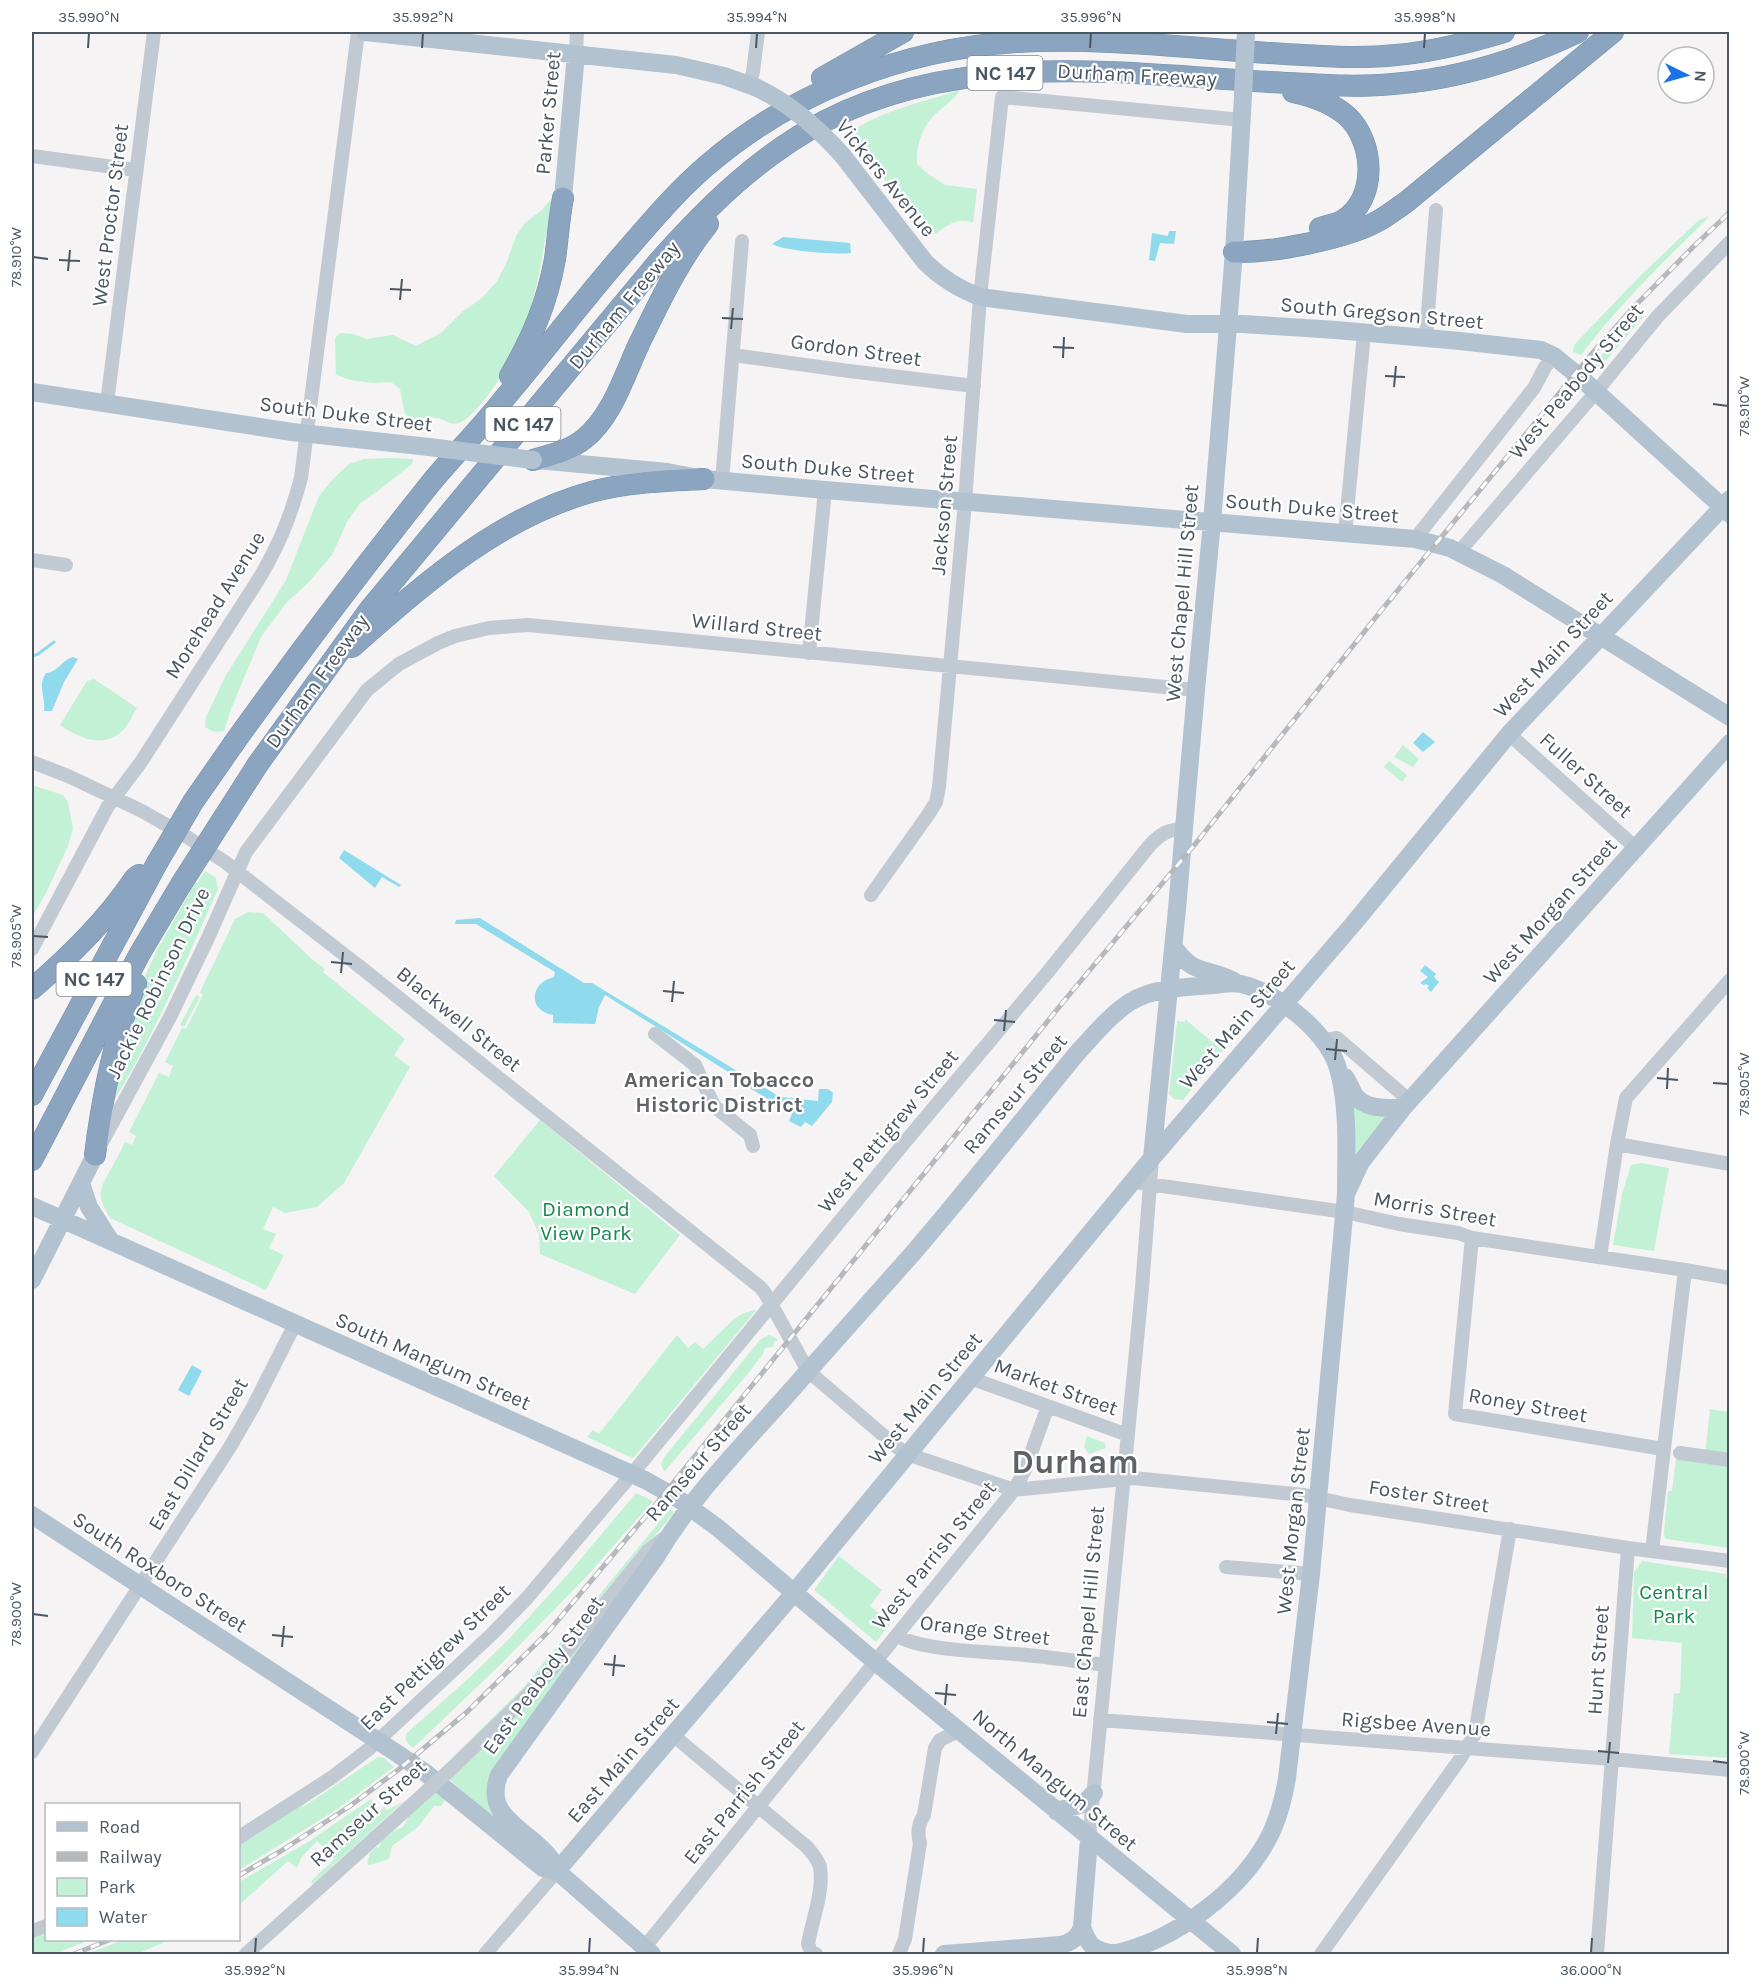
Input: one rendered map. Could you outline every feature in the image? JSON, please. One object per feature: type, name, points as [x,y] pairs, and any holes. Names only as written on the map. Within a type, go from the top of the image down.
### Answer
[{"type":"highway","points":[[786,110],[796,94],[903,32]]},
{"type":"highway","name":"Durham Freeway","points":[[32,1095],[157,863],[193,802],[325,620],[433,481],[501,403],[596,285],[666,205],[704,168],[750,131],[786,110],[864,73],[937,52],[991,44],[1078,42],[1368,57],[1427,51],[1504,32]]},
{"type":"highway","name":"Durham Freeway","points":[[32,1160],[152,932],[180,886],[258,764],[369,609],[659,261],[697,218],[760,162],[825,121],[877,99],[921,86],[982,74],[1024,71],[1096,72],[1341,86],[1390,85],[1426,81],[1506,62],[1578,32]]},
{"type":"highway","points":[[1234,245],[1252,253],[1317,241],[1356,230],[1377,221],[1405,203],[1613,32]]},
{"type":"highway","points":[[1234,245],[1319,228],[1342,220],[1358,205],[1369,173],[1366,146],[1360,133],[1346,115],[1318,99],[1288,91],[1270,82]]},
{"type":"highway","points":[[532,460],[567,449],[592,431],[603,417],[618,391],[670,282],[697,238],[746,183],[760,162]]},
{"type":"highway","points":[[433,481],[508,379],[529,343],[544,306],[550,282],[563,198]]},
{"type":"highway","points":[[302,701],[351,648],[420,587],[508,527],[590,492],[638,485],[713,480]]},
{"type":"highway","points":[[32,989],[84,942],[115,907],[135,878],[157,863]]},
{"type":"highway","points":[[95,1155],[118,1040],[132,994],[145,962],[152,932]]},
{"type":"main road","name":"Vickers Avenue","points":[[364,32],[694,68],[752,86],[781,101],[808,120],[843,156],[925,262],[950,282],[980,297]]},
{"type":"main road","name":"West Chapel Hill Street","points":[[1152,1158],[1174,947],[1212,522],[1234,245],[1246,32]]},
{"type":"main road","name":"Parker Street","points":[[563,198],[576,54]]},
{"type":"main road","name":"South Gregson Street","points":[[980,297],[1187,324],[1249,324],[1535,349],[1554,356],[1727,506]]},
{"type":"main road","name":"South Duke Street","points":[[32,392],[307,434],[532,460],[667,472],[713,480],[1415,539],[1459,552],[1503,575],[1730,717]]},
{"type":"main road","name":"West Main Street","points":[[794,1593],[970,1378],[1142,1183],[1152,1158],[1354,923],[1509,734],[1727,506]]},
{"type":"main road","name":"West Morgan Street","points":[[1114,1954],[1154,1941],[1190,1921],[1220,1896],[1242,1875],[1271,1833],[1283,1801],[1293,1736],[1311,1574],[1346,1203],[1361,1162],[1407,1105],[1730,743]]},
{"type":"main road","points":[[1174,947],[1181,959],[1195,969],[1222,975],[1260,991],[1284,1004],[1299,1016],[1322,1041],[1339,1071],[1350,1083],[1355,1096],[1364,1103],[1378,1107],[1407,1105]]},
{"type":"main road","name":"Ramseur Street","points":[[671,1532],[743,1442],[914,1252],[1098,1030],[1130,1002],[1145,995],[1189,985],[1238,983]]},
{"type":"main road","points":[[1339,1071],[1345,1118],[1346,1203]]},
{"type":"main road","name":"Jackie Robinson Drive","points":[[32,1280],[95,1155]]},
{"type":"main road","points":[[81,1183],[88,1208],[111,1241]]},
{"type":"main road","name":"South Mangum Street","points":[[37,1208],[666,1491],[718,1528],[794,1593]]},
{"type":"main road","name":"South Roxboro Street","points":[[32,1515],[427,1774],[543,1868],[557,1871]]},
{"type":"main road","name":"East Peabody Street","points":[[557,1871],[550,1857],[503,1814],[496,1797],[497,1779],[656,1557],[671,1532]]},
{"type":"main road","name":"North Mangum Street","points":[[794,1593],[1089,1839],[1232,1954]]},
{"type":"main road","name":"East Main Street","points":[[557,1871],[794,1593]]},
{"type":"main road","points":[[1056,1811],[1083,1804],[1094,1793]]},
{"type":"main road","name":"East Chapel Hill Street","points":[[1082,1927],[1089,1839]]},
{"type":"main road","points":[[557,1871],[648,1951]]},
{"type":"main road","points":[[1082,1927],[1091,1946],[1102,1952],[1114,1954]]},
{"type":"main road","points":[[944,1954],[1060,1945],[1073,1941],[1082,1927]]},
{"type":"street","name":"West Proctor Street","points":[[107,403],[154,32]]},
{"type":"street","name":"Morehead Avenue","points":[[32,949],[97,825],[136,769],[273,557],[284,533],[301,478],[358,32]]},
{"type":"street","name":"Parker Street","points":[[576,54],[578,32]]},
{"type":"street","points":[[752,86],[758,32]]},
{"type":"street","name":"Jackson Street","points":[[871,895],[936,802],[942,771],[966,502],[980,297],[1002,97],[1242,120]]},
{"type":"street","points":[[32,156],[136,170]]},
{"type":"street","points":[[1426,338],[1436,210]]},
{"type":"street","points":[[713,480],[733,355],[742,241]]},
{"type":"street","name":"West Peabody Street","points":[[1459,552],[1658,316],[1730,242]]},
{"type":"street","points":[[1345,533],[1364,333]]},
{"type":"street","name":"Gordon Street","points":[[733,355],[974,386]]},
{"type":"street","points":[[1415,539],[1534,388],[1554,356]]},
{"type":"street","points":[[809,653],[825,490]]},
{"type":"street","points":[[32,560],[66,565]]},
{"type":"street","name":"Willard Street","points":[[345,719],[367,690],[417,652],[447,639],[489,628],[528,626],[1196,690]]},
{"type":"street","name":"Jackie Robinson Drive","points":[[95,1155],[170,1017],[246,852],[345,719]]},
{"type":"street","name":"Fuller Street","points":[[1509,734],[1636,848]]},
{"type":"street","name":"Blackwell Street","points":[[32,762],[68,776],[184,834],[236,871],[364,970],[760,1287],[808,1371]]},
{"type":"street","name":"West Pettigrew Street","points":[[632,1474],[1047,973],[1150,845],[1170,830],[1184,829]]},
{"type":"street","points":[[1600,1257],[1626,1098],[1730,980]]},
{"type":"street","points":[[656,1034],[695,1065],[714,1106],[750,1136],[753,1146]]},
{"type":"street","points":[[1322,1041],[1337,1038],[1407,1105]]},
{"type":"street","points":[[1617,1144],[1730,1164]]},
{"type":"street","name":"Morris Street","points":[[1142,1183],[1346,1203],[1399,1224],[1458,1233],[1472,1238],[1730,1278]]},
{"type":"street","name":"East Chapel Hill Street","points":[[1089,1839],[1128,1435],[1142,1183]]},
{"type":"street","name":"Roney Street","points":[[1472,1238],[1455,1414],[1663,1449]]},
{"type":"street","points":[[1652,1551],[1685,1270]]},
{"type":"street","name":"East Dillard Street","points":[[32,1752],[230,1447],[295,1324]]},
{"type":"street","points":[[808,1371],[907,1454],[1014,1490]]},
{"type":"street","name":"Market Street","points":[[970,1378],[1128,1435]]},
{"type":"street","name":"West Parrish Street","points":[[876,1662],[1014,1490],[1025,1470],[1048,1406]]},
{"type":"street","points":[[1680,1453],[1730,1460]]},
{"type":"street","name":"East Pettigrew Street","points":[[240,1837],[331,1778],[378,1741],[527,1598],[632,1474]]},
{"type":"street","name":"Foster Street","points":[[1014,1490],[1133,1478],[1318,1498],[1350,1505],[1628,1548],[1730,1561]]},
{"type":"street","points":[[1321,1954],[1467,1749],[1477,1727],[1510,1529]]},
{"type":"street","name":"Ramseur Street","points":[[249,1953],[450,1770],[521,1702],[648,1551],[671,1532]]},
{"type":"street","name":"Hunt Street","points":[[1597,1954],[1628,1548]]},
{"type":"street","points":[[1226,1567],[1311,1574]]},
{"type":"street","name":"Orange Street","points":[[897,1635],[908,1642],[930,1646],[1105,1665]]},
{"type":"street","name":"East Parrish Street","points":[[648,1951],[759,1807],[876,1662]]},
{"type":"street","name":"Rigsbee Avenue","points":[[1100,1720],[1730,1770]]},
{"type":"street","points":[[899,1954],[904,1940],[920,1843],[926,1836],[928,1823],[924,1815],[935,1748],[944,1737],[959,1731]]},
{"type":"street","points":[[674,1736],[807,1847],[817,1859],[820,1885],[808,1944],[811,1952],[816,1954]]},
{"type":"street","name":"East Main Street","points":[[485,1954],[557,1871]]},
{"type":"green space","points":[[960,90],[925,127],[919,141],[917,164],[945,185],[977,189],[973,223],[957,221],[935,234],[879,173],[861,147],[857,128],[894,111]]},
{"type":"green space","points":[[550,200],[552,211],[541,266],[523,330],[505,370],[468,418],[456,424],[437,418],[409,419],[404,411],[400,389],[391,382],[373,383],[336,375],[335,338],[340,333],[353,334],[367,339],[393,335],[416,346],[441,333],[462,312],[482,298],[497,281],[516,236],[525,223],[542,210]]},
{"type":"green space","points":[[1709,216],[1625,302],[1581,355],[1573,352],[1574,345],[1640,276],[1699,220]]},
{"type":"green space","points":[[1640,311],[1645,313],[1643,317],[1596,372],[1594,370],[1599,358]]},
{"type":"green space","points":[[364,459],[413,459],[412,464],[360,503],[347,522],[332,555],[308,583],[287,602],[261,637],[224,731],[214,732],[205,727],[206,717],[225,677],[286,580],[319,496],[349,464]]},
{"type":"green space","points":[[94,679],[137,708],[123,730],[106,740],[82,737],[60,725],[87,681]]},
{"type":"green space","points":[[1403,745],[1419,759],[1413,767],[1394,757]]},
{"type":"green space","points":[[1389,761],[1407,775],[1402,782],[1384,767]]},
{"type":"green space","points":[[32,785],[63,795],[68,802],[73,828],[68,846],[32,917]]},
{"type":"green space","points":[[205,871],[216,878],[219,887],[156,1025],[112,1104],[136,996],[157,950],[195,883]]},
{"type":"green space","points":[[248,912],[263,913],[325,969],[323,972],[405,1039],[394,1055],[410,1067],[344,1183],[317,1207],[285,1213],[273,1207],[263,1229],[276,1234],[269,1248],[284,1255],[266,1290],[110,1218],[101,1198],[104,1182],[125,1142],[132,1145],[136,1136],[129,1132],[159,1073],[169,1077],[173,1066],[165,1062],[182,1028],[186,1029],[203,995],[200,992],[235,919]]},
{"type":"green space","points":[[196,995],[200,997],[184,1027],[180,1025]]},
{"type":"green space","points":[[1185,1019],[1223,1051],[1183,1100],[1174,1099],[1169,1094],[1177,1021],[1185,1022]]},
{"type":"green space","points":[[1351,1100],[1390,1111],[1355,1153]]},
{"type":"green space","name":"Diamond View Park","points":[[540,1120],[680,1235],[635,1294],[540,1254],[539,1234],[529,1212],[494,1176]]},
{"type":"green space","points":[[1641,1163],[1669,1168],[1654,1251],[1613,1245],[1622,1194],[1631,1165]]},
{"type":"green space","points":[[756,1310],[633,1458],[587,1437],[593,1430],[599,1434],[677,1335],[688,1348],[695,1342],[703,1349],[734,1319]]},
{"type":"green space","points":[[768,1335],[778,1340],[774,1342],[773,1347],[765,1348],[750,1371],[664,1472],[661,1463],[666,1455],[760,1340]]},
{"type":"green space","name":"Central Park","points":[[1710,1409],[1729,1412],[1729,1548],[1667,1539],[1664,1533],[1668,1491],[1672,1491],[1677,1450],[1705,1454]]},
{"type":"green space","points":[[1087,1436],[1105,1443],[1106,1448],[1089,1454],[1084,1447]]},
{"type":"green space","points":[[636,1493],[653,1501],[587,1576],[499,1666],[413,1748],[406,1740],[407,1733],[507,1641],[569,1573]]},
{"type":"green space","points":[[670,1509],[673,1514],[550,1661],[514,1700],[444,1765],[523,1688]]},
{"type":"green space","points":[[839,1556],[882,1590],[870,1606],[891,1623],[876,1642],[814,1590]]},
{"type":"green space","name":"Central Park","points":[[1642,1561],[1726,1574],[1729,1578],[1729,1758],[1669,1754],[1674,1694],[1680,1693],[1682,1643],[1632,1638],[1634,1572]]},
{"type":"green space","points":[[587,1638],[490,1781],[540,1859],[449,1779],[541,1689]]},
{"type":"green space","points":[[374,1754],[302,1806],[378,1757],[384,1758],[394,1767],[336,1810],[240,1869],[240,1843],[264,1830]]},
{"type":"green space","points":[[437,1790],[446,1798],[441,1806],[434,1806],[418,1827],[392,1846],[389,1859],[367,1864],[370,1853],[376,1847],[379,1848],[381,1842],[394,1831],[403,1827],[410,1815]]},
{"type":"green space","points":[[371,1799],[376,1806],[374,1812],[377,1814],[384,1807],[387,1810],[403,1802],[313,1884],[311,1882],[313,1879],[335,1859],[317,1841],[301,1858],[297,1868],[288,1861],[240,1904],[240,1881],[308,1842]]},
{"type":"green space","points":[[45,1934],[45,1941],[87,1941],[54,1954],[32,1954],[32,1938]]},
{"type":"green space","points":[[120,1941],[167,1941],[137,1954],[87,1954]]},
{"type":"water","points":[[1169,231],[1176,231],[1174,244],[1160,243],[1155,261],[1149,260],[1152,233],[1168,236]]},
{"type":"water","points":[[783,237],[850,243],[851,253],[810,252],[787,249],[772,244]]},
{"type":"water","points":[[73,657],[78,659],[64,682],[52,711],[44,711],[43,678],[46,673]]},
{"type":"water","points":[[1423,732],[1435,742],[1423,752],[1413,743]]},
{"type":"water","points":[[344,850],[401,885],[399,887],[382,877],[375,888],[339,858]]},
{"type":"water","points":[[480,918],[584,983],[592,983],[780,1097],[818,1101],[819,1089],[828,1089],[833,1093],[832,1102],[812,1126],[805,1122],[801,1127],[789,1121],[792,1114],[605,995],[595,1024],[553,1023],[553,1015],[539,1008],[535,997],[540,985],[554,977],[555,972],[476,924],[455,924],[456,920]]},
{"type":"water","points":[[1425,965],[1436,974],[1434,977],[1439,982],[1431,992],[1427,988],[1429,986],[1420,983],[1428,977],[1420,971]]},
{"type":"water","points":[[192,1365],[202,1371],[189,1396],[178,1390]]},
{"type":"waterway","points":[[32,656],[54,642]]},
{"type":"railway","points":[[240,1875],[350,1806],[398,1770],[467,1712],[548,1632],[656,1504],[1064,1001],[1196,843],[1380,612],[1588,358],[1632,309],[1730,212]]},
{"type":"railway","points":[[74,1954],[106,1941]]},
{"type":"district","name":"American Tobacco Historic District","points":[[719,1092]]},
{"type":"district","name":"Durham","points":[[1075,1461]]}]
